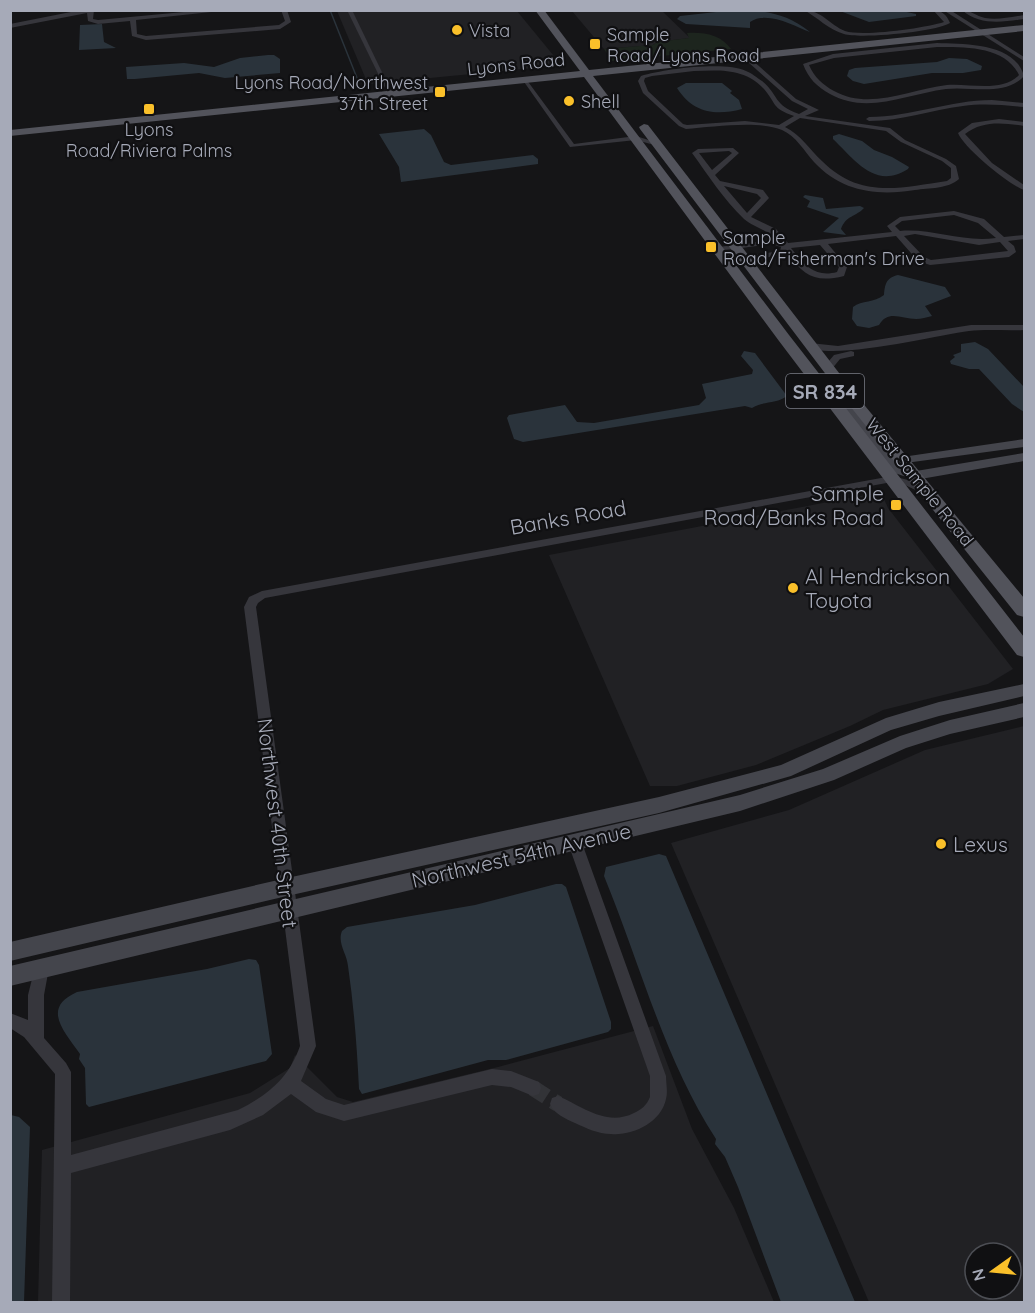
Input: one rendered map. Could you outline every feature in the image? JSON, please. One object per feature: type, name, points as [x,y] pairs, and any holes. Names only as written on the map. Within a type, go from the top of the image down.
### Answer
[{"type":"main road","name":"West Sample Road","points":[[538,10],[1024,650]]},
{"type":"main road","name":"Lyons Road","points":[[10,127],[333,93],[524,80],[599,67],[744,55],[1024,26]]},
{"type":"main road","points":[[599,67],[611,84]]},
{"type":"main road","name":"Lyons Road","points":[[10,133],[585,71]]},
{"type":"main road","points":[[269,106],[333,93]]},
{"type":"main road","name":"West Sample Road","points":[[640,122],[810,346],[1024,610]]},
{"type":"street","points":[[10,26],[92,11],[90,20],[93,21],[228,10]]},
{"type":"street","points":[[133,19],[134,35],[138,38],[286,25],[288,22],[284,10]]},
{"type":"street","points":[[349,10],[374,62],[380,69],[387,91]]},
{"type":"street","points":[[806,10],[820,16],[840,30],[857,34],[947,23],[945,18],[935,10]]},
{"type":"street","points":[[945,10],[1024,58]]},
{"type":"street","points":[[952,10],[980,31]]},
{"type":"street","points":[[964,10],[972,16],[984,19],[1024,17]]},
{"type":"street","points":[[914,94],[954,86],[1002,86],[1014,83],[1022,75],[1020,68],[1012,60],[983,48],[963,45],[937,45],[833,56],[806,64],[808,72],[818,84],[832,94],[842,97],[874,101],[914,94],[924,99]]},
{"type":"street","points":[[744,55],[794,99],[812,109],[850,118],[883,120],[911,117],[977,102],[1024,105]]},
{"type":"street","points":[[784,128],[834,177],[860,190],[949,183],[955,179],[954,167],[949,163],[903,141],[888,129],[808,118],[799,116],[778,105],[764,86],[741,70],[693,70],[654,74],[643,77],[641,81],[645,92],[686,127],[745,123],[784,128],[808,118],[823,112]]},
{"type":"street","points":[[524,80],[572,146],[636,138],[658,144]]},
{"type":"street","points":[[934,103],[944,108]]},
{"type":"street","points":[[784,128],[812,109]]},
{"type":"street","points":[[1024,124],[1000,121],[978,123],[967,127],[961,133],[963,138],[990,164],[1024,188]]},
{"type":"street","points":[[712,174],[736,153],[722,148],[695,153],[719,183],[747,217],[773,231],[803,269],[820,277],[841,274],[843,267],[822,242]]},
{"type":"street","points":[[719,183],[760,192],[765,198],[747,217]]},
{"type":"street","points":[[954,213],[981,220],[1003,240],[1012,252],[1006,255],[930,263],[921,259],[891,226],[900,219],[954,213]]},
{"type":"street","points":[[723,255],[734,247],[772,242],[785,246],[897,234],[930,234],[979,243],[1024,237]]},
{"type":"street","points":[[723,255],[743,259],[783,253],[785,246]]},
{"type":"street","points":[[810,346],[838,348],[971,328],[1023,330]]},
{"type":"street","points":[[828,368],[837,357],[871,350],[890,341]]},
{"type":"street","points":[[828,394],[848,410],[894,468],[915,476],[1024,456]]},
{"type":"street","points":[[902,461],[1024,443]]},
{"type":"street","points":[[892,479],[913,485],[932,496]]},
{"type":"street","name":"Banks Road","points":[[253,600],[262,595],[892,479]]},
{"type":"street","name":"Northwest 40th Street","points":[[253,600],[250,607],[308,1046],[304,1063],[291,1084]]},
{"type":"street","name":"Northwest 54th Avenue","points":[[10,976],[289,909],[572,834],[659,805],[785,771],[886,725],[939,709],[1024,690]]},
{"type":"street","name":"Northwest 54th Avenue","points":[[10,952],[286,887],[740,803],[797,787],[900,742],[950,727],[1024,710]]},
{"type":"street","points":[[558,1104],[592,1122],[612,1127],[631,1125],[646,1116],[657,1102],[658,1076],[572,834]]},
{"type":"street","points":[[36,1038],[36,995],[41,969]]},
{"type":"street","points":[[10,1020],[24,1025],[63,1072],[61,1302]]},
{"type":"street","points":[[63,1166],[230,1122],[270,1103],[291,1084],[322,1106],[344,1113],[492,1077],[511,1079],[533,1088]]},
{"type":"shaded area","points":[[734,10],[775,14],[810,32],[772,18],[750,22],[750,28],[686,24],[677,19],[680,16]]},
{"type":"shaded area","points":[[337,11],[517,11],[558,61],[545,67],[368,84]]},
{"type":"shaded area","points":[[572,11],[662,11],[690,38],[657,42],[653,45],[604,49]]},
{"type":"shaded area","points":[[840,11],[902,11],[916,14],[916,16],[869,22]]},
{"type":"shaded area","points":[[102,24],[104,42],[116,48],[79,50],[80,25]]},
{"type":"shaded area","points":[[687,33],[712,35],[722,40],[731,49],[612,61],[604,49],[653,45],[657,42],[689,38]]},
{"type":"shaded area","points":[[274,55],[280,59],[280,73],[225,78],[199,73],[127,79],[126,67],[184,63],[214,67],[240,58]]},
{"type":"shaded area","points":[[949,58],[967,59],[982,66],[981,70],[963,73],[932,73],[864,84],[853,81],[847,76],[849,70],[855,68],[937,62]]},
{"type":"shaded area","points":[[686,83],[722,83],[739,100],[742,109],[714,112],[697,107],[690,103],[677,88]]},
{"type":"shaded area","points":[[424,129],[431,135],[444,162],[451,165],[533,155],[538,159],[538,164],[401,182],[399,167],[379,134]]},
{"type":"shaded area","points":[[839,134],[862,141],[874,150],[909,167],[896,175],[885,176],[866,170],[833,139],[833,136]]},
{"type":"shaded area","points":[[805,195],[823,198],[826,209],[860,206],[864,208],[843,224],[841,229],[846,235],[823,232],[839,218],[807,207],[810,201],[803,197]]},
{"type":"shaded area","points":[[898,275],[945,287],[951,296],[925,306],[932,316],[916,319],[891,316],[879,325],[869,328],[857,326],[852,319],[853,307],[884,295],[887,282]]},
{"type":"shaded area","points":[[975,342],[988,349],[1024,387],[1024,412],[1012,404],[979,369],[951,364],[950,361],[955,357],[953,355],[961,352],[961,344]]},
{"type":"shaded area","points":[[744,351],[755,353],[787,396],[752,408],[745,406],[523,442],[514,439],[507,418],[509,415],[565,405],[577,422],[594,423],[699,405],[706,398],[702,384],[752,374],[753,370],[741,356]]},
{"type":"shaded area","points":[[881,492],[888,508],[1013,669],[988,684],[883,710],[756,765],[677,786],[650,786],[549,555]]},
{"type":"shaded area","points":[[1024,726],[1024,1302],[869,1302],[671,843],[789,810],[925,750]]},
{"type":"shaded area","points":[[659,854],[666,856],[855,1302],[781,1302],[725,1157],[715,1144],[716,1139],[667,1044],[604,876],[606,867]]},
{"type":"shaded area","points":[[556,884],[566,887],[611,1022],[611,1029],[608,1032],[506,1060],[488,1060],[362,1094],[359,1089],[348,966],[341,944],[342,931],[347,927],[475,905]]},
{"type":"shaded area","points":[[249,959],[256,960],[259,965],[272,1054],[266,1061],[89,1107],[86,1104],[85,1068],[79,1059],[80,1054],[59,1020],[60,1005],[66,998],[77,992],[207,969]]},
{"type":"shaded area","points":[[653,1026],[692,1129],[734,1208],[774,1302],[38,1302],[42,1150],[250,1093],[290,1068],[295,1055],[337,1097],[353,1102]]},
{"type":"shaded area","points":[[11,1115],[19,1117],[30,1127],[24,1302],[11,1302]]},
{"type":"waterway","points":[[330,10],[359,83]]},
{"type":"tunnel","points":[[533,1088],[558,1104]]},
{"type":"place","name":"Vista","points":[[457,30]]},
{"type":"place","name":"Sample Road/Lyons Road","points":[[595,44]]},
{"type":"place","name":"Lyons Road/Northwest 37th Street","points":[[440,92]]},
{"type":"place","name":"Shell","points":[[569,101]]},
{"type":"place","name":"Lyons Road/Riviera Palms","points":[[149,109]]},
{"type":"place","name":"Sample Road/Fisherman's Drive","points":[[711,247]]},
{"type":"place","name":"Sample Road/Banks Road","points":[[896,505]]},
{"type":"place","name":"Al Hendrickson Toyota","points":[[793,588]]},
{"type":"place","name":"Lexus","points":[[941,844]]}]
